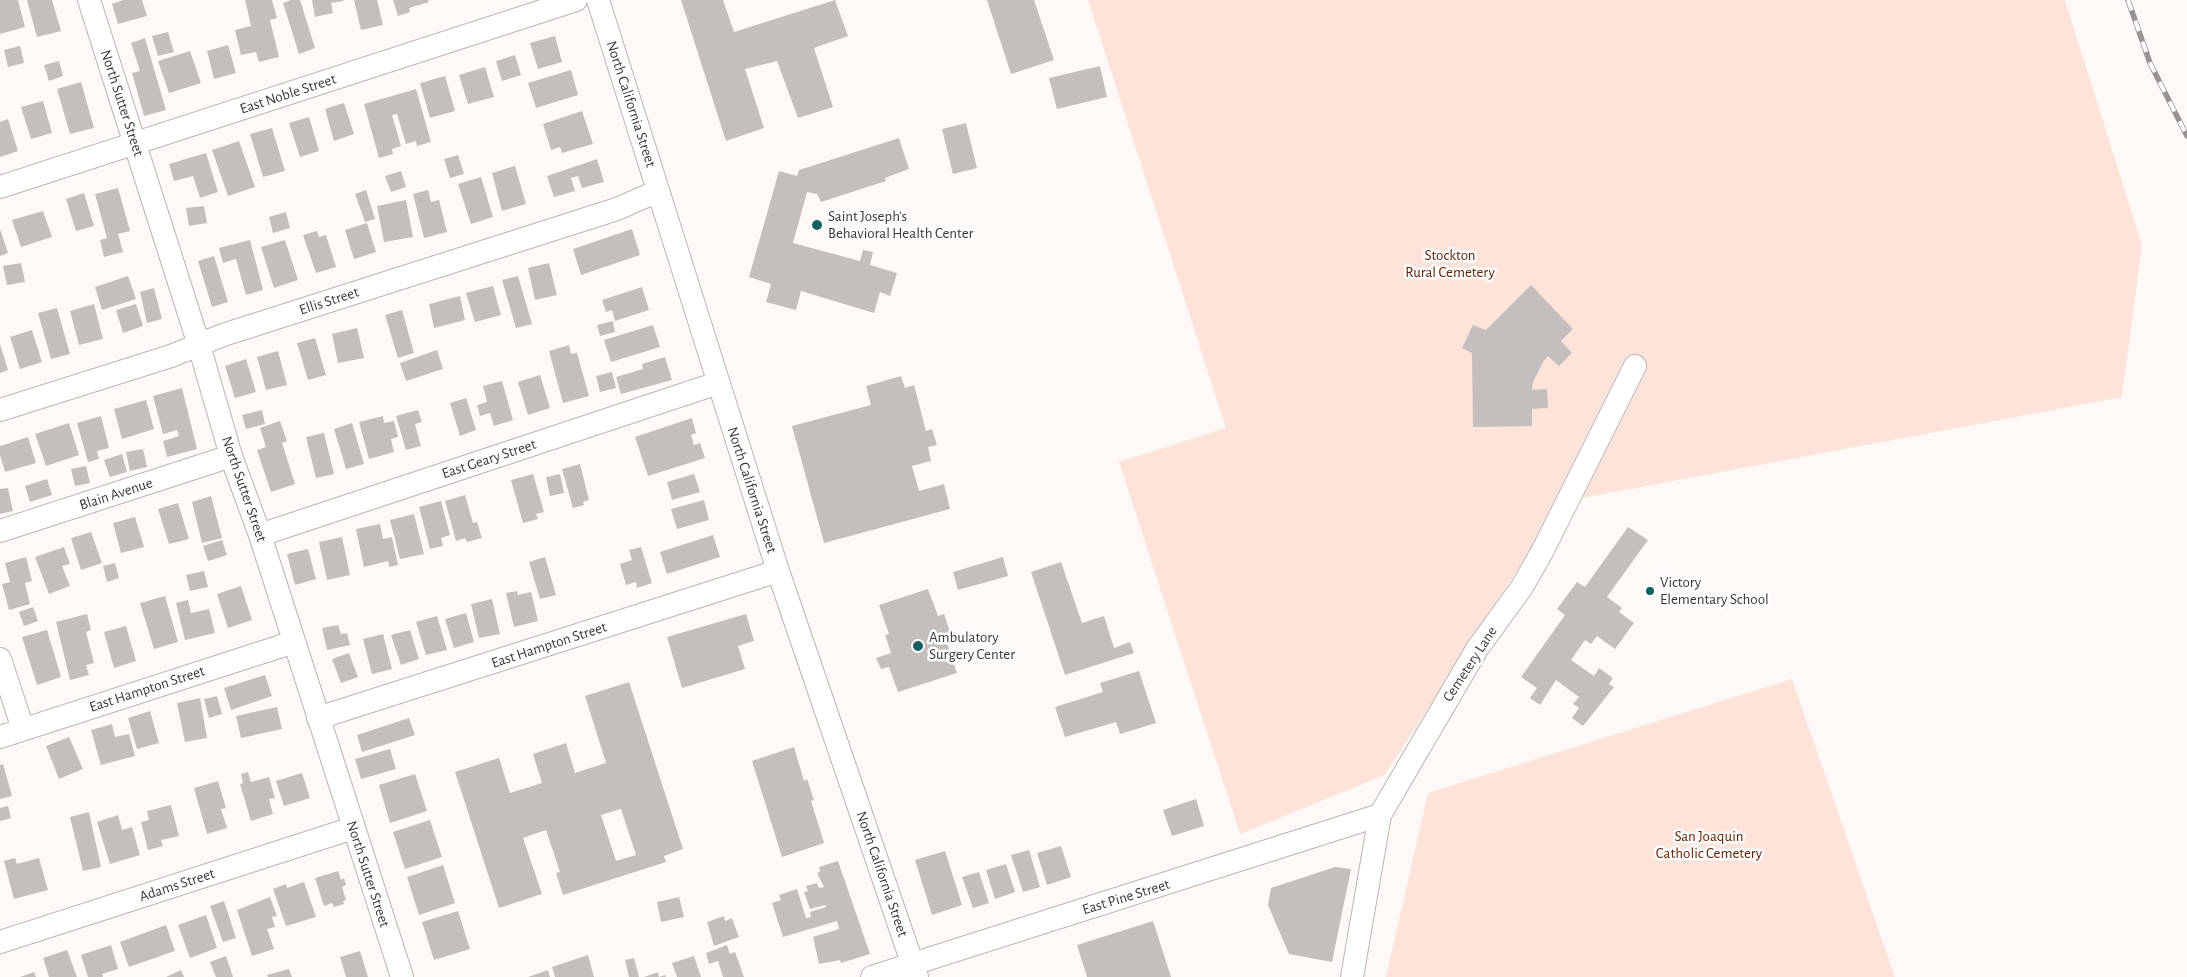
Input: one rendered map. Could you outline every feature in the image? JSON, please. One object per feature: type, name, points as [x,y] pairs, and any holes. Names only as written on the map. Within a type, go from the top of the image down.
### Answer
[{"type":"street","name":"North Sutter Street","points":[[89,0],[199,345],[232,456],[260,535],[402,977]]},
{"type":"street","name":"East Noble Street","points":[[0,188],[576,0]]},
{"type":"street","name":"North California Street","points":[[598,0],[778,571],[915,971]]},
{"type":"street","name":"Ellis Street","points":[[0,410],[617,209],[658,191]]},
{"type":"street","name":"Cemetery Lane","points":[[1352,977],[1380,815],[1478,649],[1522,587],[1543,550],[1635,366]]},
{"type":"street","name":"East Geary Street","points":[[260,535],[718,384]]},
{"type":"street","name":"Blain Avenue","points":[[0,531],[232,456]]},
{"type":"street","name":"East Hampton Street","points":[[318,718],[778,571]]},
{"type":"street","name":"East Hampton Street","points":[[0,737],[294,642]]},
{"type":"street","points":[[0,658],[23,729]]},
{"type":"street","name":"East Pine Street","points":[[872,977],[915,971],[1380,815]]},
{"type":"street","name":"Adams Street","points":[[0,942],[353,828]]},
{"type":"green space","name":"Stockton Rural Cemetery","points":[[1088,0],[2065,0],[2142,245],[2122,397],[1561,502],[1385,775],[1240,834],[1119,462],[1226,428]]},
{"type":"green space","name":"San Joaquin Catholic Cemetery","points":[[1792,679],[1895,977],[1386,977],[1428,793]]},
{"type":"building","points":[[0,0],[18,0],[25,27],[0,34]]},
{"type":"building","points":[[27,0],[52,0],[61,31],[37,37]]},
{"type":"building","points":[[123,0],[142,0],[147,16],[118,24],[112,4]]},
{"type":"building","points":[[245,0],[272,0],[277,18],[270,20],[279,57],[259,62],[256,52],[241,55],[235,30],[251,26]]},
{"type":"building","points":[[291,0],[300,0],[315,48],[299,54],[283,3]]},
{"type":"building","points":[[312,0],[344,1],[331,3],[333,13],[315,17]]},
{"type":"building","points":[[354,0],[377,0],[383,25],[361,30]]},
{"type":"building","points":[[393,0],[428,0],[429,2],[409,8],[410,12],[398,16]]},
{"type":"building","points":[[681,0],[723,0],[734,32],[835,0],[848,36],[814,48],[833,107],[798,118],[777,61],[745,69],[764,128],[726,141]]},
{"type":"building","points":[[987,0],[1034,0],[1054,60],[1011,74]]},
{"type":"building","points":[[168,32],[174,52],[158,56],[152,36]]},
{"type":"building","points":[[555,36],[562,62],[538,69],[530,43]]},
{"type":"building","points":[[145,38],[166,110],[144,116],[132,73],[140,71],[131,43]]},
{"type":"building","points":[[228,45],[236,73],[214,79],[207,51]]},
{"type":"building","points":[[20,46],[24,63],[8,67],[4,50]]},
{"type":"building","points":[[190,51],[201,83],[169,93],[158,61]]},
{"type":"building","points":[[515,55],[521,75],[502,81],[496,61]]},
{"type":"building","points":[[59,61],[63,76],[49,81],[44,65]]},
{"type":"building","points":[[1100,66],[1107,97],[1057,109],[1049,78]]},
{"type":"building","points":[[485,67],[494,97],[468,104],[459,75]]},
{"type":"building","points":[[571,70],[578,95],[536,108],[528,83]]},
{"type":"building","points":[[445,76],[455,111],[430,118],[420,83]]},
{"type":"building","points":[[81,82],[94,128],[70,134],[57,89]]},
{"type":"building","points":[[416,89],[431,142],[417,146],[416,141],[406,144],[397,114],[392,115],[401,146],[392,149],[393,154],[379,158],[364,104]]},
{"type":"building","points":[[43,101],[52,133],[31,139],[21,107]]},
{"type":"building","points":[[344,103],[354,134],[334,141],[325,109]]},
{"type":"building","points":[[582,111],[593,144],[562,153],[560,147],[551,150],[543,124]]},
{"type":"building","points":[[309,117],[319,151],[300,157],[289,123]]},
{"type":"building","points":[[8,119],[18,151],[0,157],[0,122]]},
{"type":"building","points":[[966,123],[977,168],[953,174],[942,129]]},
{"type":"building","points":[[272,128],[285,171],[263,177],[250,134]]},
{"type":"building","points":[[899,138],[909,169],[885,178],[886,181],[821,202],[817,194],[807,192],[793,243],[860,261],[863,250],[873,252],[870,265],[897,273],[890,296],[880,292],[874,313],[801,291],[796,310],[766,302],[771,284],[749,277],[779,171],[797,176],[799,170]]},
{"type":"building","points":[[239,141],[255,187],[228,196],[212,150]]},
{"type":"building","points":[[206,153],[218,192],[200,198],[193,176],[174,181],[169,164]]},
{"type":"building","points":[[458,155],[464,174],[450,178],[444,159]]},
{"type":"building","points":[[597,159],[604,182],[582,188],[578,176],[571,178],[575,191],[554,197],[547,176]]},
{"type":"building","points":[[515,166],[526,204],[502,211],[492,173]]},
{"type":"building","points":[[401,171],[406,187],[391,192],[385,176]]},
{"type":"building","points":[[481,177],[493,217],[471,224],[458,184]]},
{"type":"building","points":[[118,188],[130,231],[118,234],[123,252],[104,257],[100,240],[107,238],[95,194]]},
{"type":"building","points":[[366,190],[375,219],[365,222],[355,194]]},
{"type":"building","points":[[428,190],[431,202],[439,200],[447,232],[424,238],[413,194]]},
{"type":"building","points":[[84,193],[94,226],[76,231],[66,199]]},
{"type":"building","points":[[406,200],[413,237],[384,242],[377,206]]},
{"type":"building","points":[[204,206],[207,223],[189,226],[186,208]]},
{"type":"building","points":[[43,211],[52,237],[21,247],[12,220]]},
{"type":"building","points":[[286,212],[290,228],[273,233],[269,217]]},
{"type":"building","points":[[367,223],[376,252],[354,259],[345,230]]},
{"type":"building","points":[[0,229],[8,253],[0,256]]},
{"type":"building","points":[[632,229],[640,255],[581,275],[573,249]]},
{"type":"building","points":[[317,231],[319,237],[326,235],[336,267],[316,273],[303,235]]},
{"type":"building","points":[[250,240],[263,290],[246,295],[236,259],[223,263],[219,248]]},
{"type":"building","points":[[285,240],[298,280],[274,288],[261,247]]},
{"type":"building","points":[[214,256],[228,302],[212,307],[198,261]]},
{"type":"building","points":[[21,263],[25,282],[7,285],[3,266]]},
{"type":"building","points":[[549,263],[557,295],[535,300],[528,268]]},
{"type":"building","points":[[128,276],[136,299],[102,310],[95,287]]},
{"type":"building","points":[[518,276],[532,324],[516,328],[502,280]]},
{"type":"building","points":[[1531,285],[1573,329],[1561,341],[1572,353],[1559,366],[1548,356],[1543,362],[1533,382],[1532,390],[1547,389],[1548,408],[1532,409],[1532,426],[1473,427],[1472,353],[1462,348],[1473,325],[1486,330]]},
{"type":"building","points":[[493,286],[501,315],[475,322],[466,293]]},
{"type":"building","points":[[642,287],[649,310],[615,321],[612,310],[606,312],[602,300]]},
{"type":"building","points":[[154,288],[162,319],[147,323],[140,292]]},
{"type":"building","points":[[460,296],[465,320],[434,328],[429,304]]},
{"type":"building","points":[[94,304],[103,339],[79,345],[70,311]]},
{"type":"building","points":[[136,304],[143,326],[123,333],[116,310]]},
{"type":"building","points":[[57,308],[70,354],[51,359],[38,313]]},
{"type":"building","points":[[402,310],[414,353],[398,358],[385,315]]},
{"type":"building","points":[[613,321],[615,332],[600,336],[597,325]]},
{"type":"building","points":[[653,325],[660,347],[611,362],[604,340]]},
{"type":"building","points":[[357,328],[364,358],[338,363],[332,334]]},
{"type":"building","points":[[32,330],[42,362],[20,369],[10,337]]},
{"type":"building","points":[[315,338],[326,375],[308,380],[297,343]]},
{"type":"building","points":[[0,344],[8,370],[0,373]]},
{"type":"building","points":[[569,345],[571,354],[577,353],[589,396],[563,403],[549,351]]},
{"type":"building","points":[[437,350],[443,369],[406,381],[400,363]]},
{"type":"building","points":[[278,351],[287,385],[266,390],[257,357]]},
{"type":"building","points":[[665,357],[672,380],[621,394],[616,377],[643,369],[642,364]]},
{"type":"building","points":[[246,359],[256,392],[235,398],[225,366]]},
{"type":"building","points":[[612,372],[616,388],[600,392],[596,376]]},
{"type":"building","points":[[540,375],[550,408],[528,415],[518,382]]},
{"type":"building","points":[[901,376],[905,388],[914,385],[926,431],[932,429],[937,445],[928,447],[931,461],[912,466],[919,491],[944,484],[950,509],[824,543],[792,426],[871,405],[866,386]]},
{"type":"building","points":[[502,381],[513,420],[494,426],[490,413],[480,416],[477,405],[487,402],[483,386]]},
{"type":"building","points":[[182,388],[197,449],[167,457],[163,441],[179,436],[177,430],[163,434],[153,396]]},
{"type":"building","points":[[466,398],[476,430],[460,436],[450,403]]},
{"type":"building","points":[[146,400],[154,429],[122,439],[114,409]]},
{"type":"building","points":[[262,410],[265,424],[246,429],[242,415]]},
{"type":"building","points":[[418,410],[422,422],[415,424],[421,446],[406,450],[396,416]]},
{"type":"building","points":[[101,416],[109,448],[97,451],[99,459],[88,462],[77,423]]},
{"type":"building","points":[[383,416],[384,423],[394,421],[398,437],[391,439],[394,452],[369,459],[359,422]]},
{"type":"building","points":[[692,418],[696,433],[691,435],[694,445],[700,443],[705,458],[648,476],[635,437]]},
{"type":"building","points":[[280,421],[287,441],[282,443],[295,484],[271,492],[257,450],[266,447],[260,428]]},
{"type":"building","points":[[69,423],[79,455],[46,466],[35,434]]},
{"type":"building","points":[[352,423],[364,464],[346,469],[334,429]]},
{"type":"building","points":[[324,433],[334,474],[316,478],[306,437]]},
{"type":"building","points":[[28,437],[36,463],[5,472],[0,455],[0,446]]},
{"type":"building","points":[[143,449],[147,467],[130,471],[126,452]]},
{"type":"building","points":[[122,454],[127,472],[110,477],[104,460]]},
{"type":"building","points":[[580,464],[589,500],[583,502],[584,505],[573,508],[562,469]]},
{"type":"building","points":[[86,466],[90,483],[75,486],[71,469]]},
{"type":"building","points":[[533,474],[544,512],[536,514],[538,519],[523,523],[511,480]]},
{"type":"building","points":[[560,474],[564,493],[550,496],[546,477]]},
{"type":"building","points":[[694,474],[700,492],[672,500],[667,482]]},
{"type":"building","points":[[47,479],[52,495],[30,502],[25,486]]},
{"type":"building","points":[[8,488],[13,511],[0,514],[0,489]]},
{"type":"building","points":[[465,495],[473,523],[477,522],[482,538],[467,542],[465,538],[456,541],[445,501]]},
{"type":"building","points":[[211,496],[222,538],[202,543],[192,502]]},
{"type":"building","points":[[704,500],[709,520],[677,529],[671,509]]},
{"type":"building","points":[[441,501],[450,535],[441,538],[443,546],[430,549],[419,507]]},
{"type":"building","points":[[178,503],[189,539],[169,544],[158,509]]},
{"type":"building","points":[[414,514],[424,554],[400,559],[390,520]]},
{"type":"building","points":[[135,517],[144,547],[121,553],[113,523]]},
{"type":"building","points":[[380,524],[383,539],[392,537],[398,565],[389,567],[388,561],[364,567],[356,529]]},
{"type":"building","points":[[1628,527],[1648,540],[1607,597],[1622,608],[1619,612],[1634,623],[1615,649],[1597,636],[1591,644],[1585,640],[1571,660],[1594,676],[1599,668],[1613,678],[1609,684],[1614,687],[1583,726],[1572,718],[1579,708],[1573,704],[1579,697],[1556,680],[1540,705],[1530,698],[1537,688],[1521,677],[1565,615],[1557,609],[1577,582],[1585,587]]},
{"type":"building","points":[[91,532],[102,563],[81,570],[71,538]]},
{"type":"building","points":[[713,535],[720,557],[667,574],[660,552]]},
{"type":"building","points":[[342,537],[350,575],[327,580],[319,542]]},
{"type":"building","points":[[222,540],[227,555],[208,561],[203,546]]},
{"type":"building","points":[[64,547],[70,564],[62,566],[70,586],[49,594],[35,557]]},
{"type":"building","points":[[641,547],[652,583],[637,588],[636,582],[626,585],[620,564],[632,560],[629,550]]},
{"type":"building","points":[[308,549],[316,579],[295,585],[287,554]]},
{"type":"building","points":[[26,557],[32,581],[25,583],[30,604],[9,610],[2,584],[10,582],[5,563]]},
{"type":"building","points":[[545,557],[556,595],[540,599],[529,562]]},
{"type":"building","points":[[1003,557],[1008,576],[958,590],[953,572]]},
{"type":"building","points":[[1061,562],[1082,623],[1104,616],[1114,648],[1130,642],[1134,653],[1065,675],[1031,572]]},
{"type":"building","points":[[115,563],[119,578],[107,582],[103,566]]},
{"type":"building","points":[[204,571],[208,587],[190,591],[186,575]]},
{"type":"building","points":[[241,586],[252,620],[228,628],[217,594]]},
{"type":"building","name":"Ambulatory Surgery Center","points":[[928,589],[938,616],[944,614],[952,638],[946,640],[957,673],[898,692],[889,667],[881,669],[876,658],[891,653],[885,635],[889,634],[879,605]]},
{"type":"building","points":[[517,591],[518,595],[531,592],[538,621],[514,627],[506,593]]},
{"type":"building","points":[[165,596],[178,642],[154,649],[140,603]]},
{"type":"building","points":[[492,599],[500,634],[479,638],[471,604]]},
{"type":"building","points":[[188,600],[191,613],[209,609],[215,633],[185,640],[176,603]]},
{"type":"building","points":[[33,607],[38,621],[24,626],[19,612]]},
{"type":"building","points":[[466,613],[474,642],[454,648],[445,619]]},
{"type":"building","points":[[87,614],[91,630],[86,632],[94,663],[86,665],[89,675],[70,680],[56,622]]},
{"type":"building","points":[[746,614],[754,641],[738,646],[745,669],[682,688],[667,637]]},
{"type":"building","points":[[437,616],[447,650],[426,655],[416,622]]},
{"type":"building","points":[[338,625],[341,634],[347,633],[350,645],[327,650],[322,628]]},
{"type":"building","points":[[126,626],[136,661],[114,668],[104,632]]},
{"type":"building","points":[[47,630],[61,677],[37,685],[22,637]]},
{"type":"building","points":[[410,630],[419,659],[401,665],[391,635]]},
{"type":"building","points":[[383,634],[392,669],[372,674],[363,639]]},
{"type":"building","points":[[349,653],[358,677],[341,683],[332,659]]},
{"type":"building","points":[[1139,671],[1156,723],[1120,734],[1116,722],[1065,737],[1055,707],[1103,692],[1100,683]]},
{"type":"building","points":[[265,675],[272,696],[231,710],[224,688]]},
{"type":"building","points":[[629,682],[683,849],[664,856],[666,862],[563,895],[556,873],[560,872],[546,830],[523,838],[542,894],[499,908],[455,772],[499,758],[510,793],[542,783],[533,754],[566,743],[575,773],[606,763],[585,696]],"holes":[[[621,809],[636,855],[616,861],[601,815]]]},
{"type":"building","points":[[217,696],[222,714],[209,718],[204,699]]},
{"type":"building","points":[[200,698],[207,738],[185,742],[177,703]]},
{"type":"building","points":[[277,707],[282,729],[241,738],[236,716]]},
{"type":"building","points":[[150,711],[159,743],[137,749],[128,718]]},
{"type":"building","points":[[409,718],[415,735],[362,752],[357,735]]},
{"type":"building","points":[[112,724],[115,737],[129,734],[135,756],[101,765],[91,730]]},
{"type":"building","points":[[69,737],[83,769],[59,779],[46,746]]},
{"type":"building","points":[[794,747],[804,781],[807,779],[814,800],[811,801],[824,843],[782,857],[752,761]]},
{"type":"building","points":[[390,749],[396,769],[361,779],[355,759]]},
{"type":"building","points":[[3,764],[12,796],[0,799],[0,765]]},
{"type":"building","points":[[248,772],[251,782],[269,777],[275,798],[269,799],[273,814],[251,821],[240,784],[243,783],[241,774]]},
{"type":"building","points":[[302,773],[310,798],[284,806],[276,781]]},
{"type":"building","points":[[415,774],[427,811],[390,823],[379,785]]},
{"type":"building","points":[[218,781],[226,808],[221,809],[227,828],[207,834],[194,788]]},
{"type":"building","points":[[1196,799],[1204,826],[1172,836],[1163,810]]},
{"type":"building","points":[[171,805],[179,836],[161,840],[163,846],[148,850],[141,822],[149,820],[147,811]]},
{"type":"building","points":[[8,806],[11,818],[0,821],[0,808]]},
{"type":"building","points":[[89,812],[101,867],[83,871],[70,817]]},
{"type":"building","points":[[118,815],[122,830],[132,827],[140,855],[110,864],[97,822]]},
{"type":"building","points":[[430,820],[442,857],[405,869],[393,832]]},
{"type":"building","points":[[1061,846],[1071,877],[1047,885],[1037,853]]},
{"type":"building","points":[[1029,850],[1040,887],[1023,892],[1011,855]]},
{"type":"building","points":[[945,851],[962,905],[932,915],[915,860]]},
{"type":"building","points":[[15,858],[17,864],[39,858],[48,890],[14,899],[4,861]]},
{"type":"building","points":[[838,861],[870,954],[841,963],[840,960],[819,964],[813,937],[839,929],[837,921],[783,937],[772,903],[781,900],[779,895],[797,889],[806,918],[811,917],[810,912],[826,907],[825,905],[810,909],[804,892],[808,891],[806,886],[817,883],[819,888],[824,887],[817,873],[820,872],[819,867]]},
{"type":"building","points":[[1006,864],[1015,892],[995,899],[986,870]]},
{"type":"building","points":[[443,865],[455,903],[419,915],[407,877]]},
{"type":"building","points":[[1335,867],[1351,869],[1332,962],[1289,954],[1268,905],[1271,888]]},
{"type":"building","points":[[338,871],[341,880],[344,878],[346,885],[342,887],[346,900],[343,901],[344,904],[334,907],[332,903],[324,906],[315,878]]},
{"type":"building","points":[[979,872],[989,903],[973,908],[962,877]]},
{"type":"building","points":[[304,882],[316,917],[286,926],[273,889],[286,884],[287,888]]},
{"type":"building","points":[[270,897],[277,916],[272,917],[275,927],[267,929],[274,949],[252,956],[237,910]]},
{"type":"building","points":[[679,897],[684,917],[661,922],[657,902]]},
{"type":"building","points":[[224,901],[236,938],[223,942],[210,906]]},
{"type":"building","points":[[458,911],[470,949],[434,960],[422,922]]},
{"type":"building","points":[[206,915],[217,948],[190,958],[178,925]]},
{"type":"building","points":[[724,916],[725,921],[732,918],[739,937],[714,946],[707,922]]},
{"type":"building","points":[[1153,921],[1171,977],[1087,977],[1077,945]]},
{"type":"building","points":[[166,925],[175,951],[129,967],[120,942]]},
{"type":"building","points":[[111,945],[118,969],[102,974],[103,977],[88,977],[81,955]]},
{"type":"building","points":[[727,945],[730,954],[735,952],[744,977],[723,977],[718,961],[709,964],[706,953]]},
{"type":"building","points":[[67,950],[77,977],[49,977],[43,958]]},
{"type":"building","points":[[360,951],[368,977],[346,977],[340,957]]},
{"type":"building","points":[[588,955],[594,977],[555,977],[552,967]]},
{"type":"building","points":[[226,956],[233,977],[216,977],[210,962]]},
{"type":"building","points":[[694,956],[701,977],[677,977],[672,963]]},
{"type":"building","points":[[634,958],[639,977],[629,977],[625,960]]},
{"type":"building","points":[[289,969],[292,977],[268,977],[267,975]]},
{"type":"building","points":[[181,970],[184,977],[166,977]]},
{"type":"building","points":[[548,970],[550,977],[528,977]]},
{"type":"building","points":[[34,972],[36,977],[20,977]]},
{"type":"building","points":[[658,972],[659,977],[644,977]]},
{"type":"railway","points":[[2128,0],[2150,63],[2187,136]]},
{"type":"place","name":"Saint Joseph's Behavioral Health Center","points":[[817,225]]},
{"type":"place","name":"Victory Elementary School","points":[[1650,591]]},
{"type":"place","name":"Ambulatory Surgery Center","points":[[918,646]]}]
